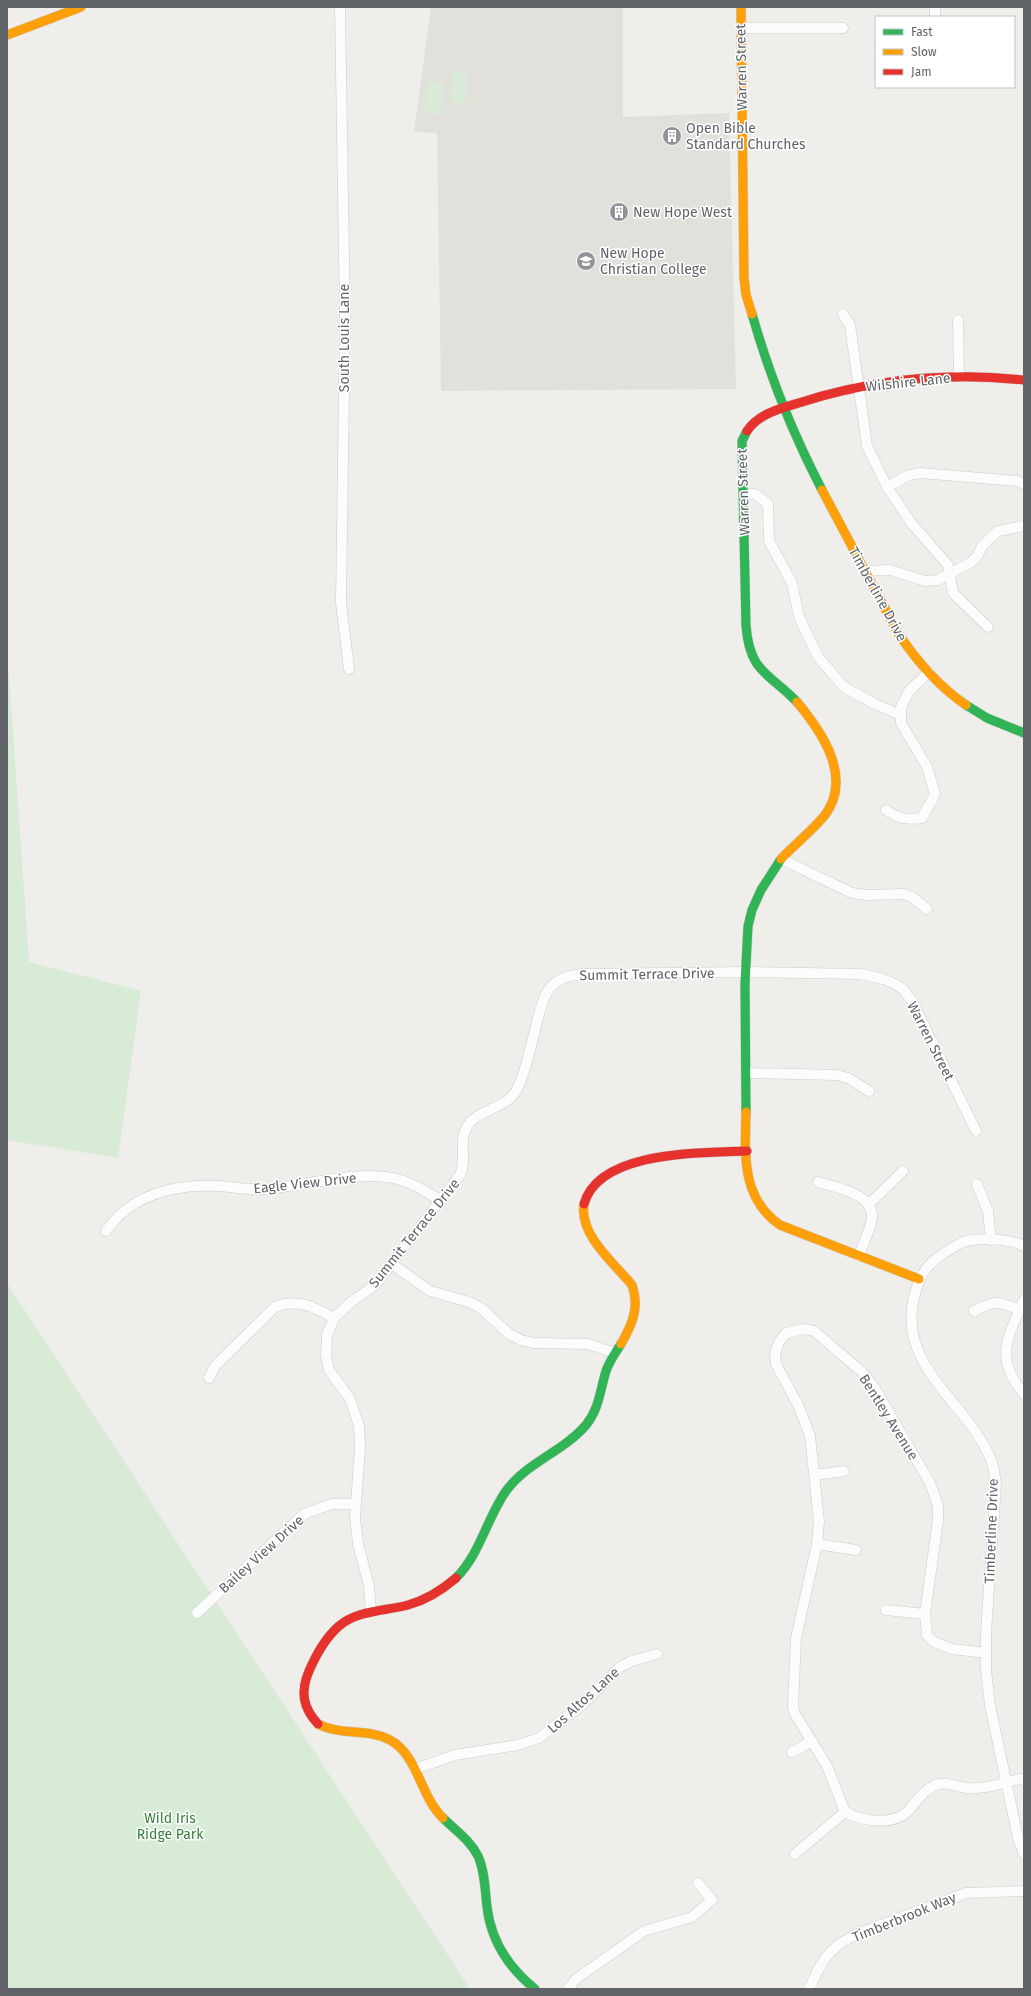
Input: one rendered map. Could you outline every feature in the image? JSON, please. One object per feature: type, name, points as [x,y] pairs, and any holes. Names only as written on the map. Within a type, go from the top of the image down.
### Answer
[{"type":"street","points":[[7,35],[81,7]]},
{"type":"street","name":"South Louis Lane","points":[[340,7],[345,318],[341,604],[349,669]]},
{"type":"street","name":"Warren Street","points":[[740,7],[744,278],[751,316],[784,408],[752,422],[745,431],[742,441],[746,626],[748,644],[753,659],[764,672],[791,695],[806,714],[831,754],[836,767],[837,796],[830,809],[781,859],[762,888],[750,917],[745,972],[746,1151],[751,1191],[757,1203],[767,1215],[788,1228],[919,1279]]},
{"type":"street","points":[[741,28],[843,28]]},
{"type":"street","name":"Wilshire Lane","points":[[843,314],[850,325],[858,387]]},
{"type":"street","name":"Wilshire Lane","points":[[958,320],[959,376]]},
{"type":"street","name":"Wilshire Lane","points":[[784,408],[858,387],[916,378],[959,376],[1024,380]]},
{"type":"street","points":[[858,387],[868,446],[887,486],[912,524],[948,565],[953,593],[988,627]]},
{"type":"street","name":"Timberline Drive","points":[[784,408],[801,450],[898,633],[913,655],[964,704],[986,718],[1024,733]]},
{"type":"street","points":[[887,486],[909,475],[920,473],[1017,482],[1024,484]]},
{"type":"street","points":[[744,494],[755,494],[768,504],[769,541],[792,583],[799,617],[818,657],[844,687],[875,704],[901,714]]},
{"type":"street","points":[[866,572],[890,570],[924,581],[938,580],[970,563],[977,556],[982,546],[998,531],[1024,526]]},
{"type":"street","points":[[886,810],[896,817],[907,820],[922,818],[935,794],[927,767],[901,723],[901,706],[909,691],[929,672]]},
{"type":"street","points":[[781,859],[852,893],[866,895],[904,894],[912,897],[927,909]]},
{"type":"street","name":"Warren Street","points":[[745,972],[860,974],[883,979],[903,989],[912,1001],[976,1131]]},
{"type":"street","name":"Summit Terrace Drive","points":[[371,1611],[368,1578],[356,1535],[355,1504],[360,1454],[359,1426],[350,1400],[332,1374],[327,1361],[327,1335],[334,1318],[350,1303],[371,1288],[392,1264],[441,1201],[461,1172],[463,1165],[463,1141],[468,1126],[479,1115],[504,1104],[516,1091],[545,996],[559,980],[573,975],[584,974],[745,972]]},
{"type":"street","points":[[746,1073],[838,1075],[848,1078],[869,1091]]},
{"type":"street","points":[[535,1989],[507,1962],[492,1932],[487,1906],[484,1875],[479,1859],[471,1845],[433,1808],[410,1758],[403,1749],[380,1735],[367,1732],[337,1733],[325,1729],[315,1722],[307,1711],[303,1698],[303,1685],[317,1652],[330,1631],[345,1620],[371,1611],[396,1609],[422,1601],[440,1591],[457,1577],[476,1552],[498,1504],[508,1489],[530,1467],[571,1440],[586,1424],[599,1400],[605,1374],[634,1315],[635,1295],[629,1281],[588,1233],[583,1212],[587,1194],[595,1184],[611,1173],[648,1158],[670,1154],[746,1151]]},
{"type":"street","points":[[868,1205],[903,1171]]},
{"type":"street","name":"Eagle View Drive","points":[[106,1231],[122,1212],[151,1196],[170,1189],[196,1185],[262,1189],[345,1179],[380,1177],[400,1180],[419,1187],[441,1201]]},
{"type":"street","points":[[818,1182],[860,1196],[868,1205],[872,1213],[871,1223],[859,1256]]},
{"type":"street","points":[[977,1184],[988,1211],[991,1240]]},
{"type":"street","name":"Timberline Drive","points":[[1024,1246],[1006,1240],[962,1242],[932,1260],[919,1279],[910,1312],[911,1330],[916,1348],[922,1361],[978,1436],[992,1461],[996,1484],[986,1653],[990,1705],[1018,1838],[1024,1854]]},
{"type":"street","points":[[392,1264],[430,1291],[469,1302],[480,1308],[509,1334],[521,1340],[533,1343],[588,1344],[615,1353]]},
{"type":"street","points":[[1024,1300],[1011,1328],[1006,1349],[1006,1366],[1024,1394]]},
{"type":"street","points":[[974,1311],[988,1304],[998,1302],[1020,1310]]},
{"type":"street","points":[[209,1378],[215,1366],[275,1307],[288,1303],[304,1304],[314,1307],[334,1318]]},
{"type":"street","name":"Bentley Avenue","points":[[845,1812],[827,1766],[795,1714],[792,1697],[798,1622],[817,1544],[819,1522],[810,1436],[805,1420],[776,1364],[775,1353],[779,1342],[786,1334],[804,1329],[814,1332],[862,1372],[874,1387],[930,1483],[938,1505],[938,1520],[925,1614],[927,1635],[934,1642],[961,1651],[986,1653]]},
{"type":"street","points":[[815,1474],[844,1471]]},
{"type":"street","name":"Bailey View Drive","points":[[197,1613],[304,1514],[332,1504],[355,1504]]},
{"type":"street","points":[[817,1544],[856,1550]]},
{"type":"street","points":[[886,1610],[925,1614]]},
{"type":"street","name":"Los Altos Lane","points":[[415,1769],[455,1755],[518,1745],[540,1738],[583,1704],[620,1667],[632,1661],[658,1654]]},
{"type":"street","points":[[792,1752],[812,1741]]},
{"type":"street","points":[[795,1854],[845,1812],[862,1819],[888,1820],[898,1818],[906,1812],[922,1794],[939,1784],[975,1788],[1024,1778]]},
{"type":"street","points":[[568,1989],[576,1979],[644,1931],[696,1915],[712,1900],[698,1883]]},
{"type":"street","name":"Timberbrook Way","points":[[810,1989],[819,1968],[826,1957],[839,1944],[856,1934],[966,1893],[1024,1891]]},
{"type":"shaded area","name":"New Hope Christian College","points":[[431,7],[623,7],[623,117],[729,113],[736,389],[441,391],[437,133],[414,132]]},
{"type":"green space","points":[[452,71],[467,72],[465,103],[450,102]]},
{"type":"green space","points":[[427,82],[443,83],[441,115],[425,114]]},
{"type":"green space","points":[[7,674],[9,674],[29,962],[141,991],[118,1158],[7,1140]]},
{"type":"green space","name":"Wild Iris Ridge Park","points":[[7,1283],[470,1989],[7,1989]]},
{"type":"traffic: fast","points":[[752,314],[782,404],[822,490]]},
{"type":"traffic: fast","points":[[747,431],[742,441],[746,626],[748,642],[756,663],[797,702]]},
{"type":"traffic: fast","points":[[966,705],[987,718],[1024,733]]},
{"type":"traffic: fast","points":[[746,1112],[745,984],[748,926],[752,910],[761,890],[781,859]]},
{"type":"traffic: fast","points":[[456,1578],[471,1558],[506,1491],[524,1472],[567,1443],[586,1425],[594,1413],[599,1400],[607,1368],[621,1344]]},
{"type":"traffic: fast","points":[[443,1818],[467,1840],[475,1850],[483,1875],[489,1919],[497,1942],[509,1963],[535,1989]]},
{"type":"traffic: slow","points":[[7,35],[81,7]]},
{"type":"traffic: slow","points":[[741,7],[744,278],[746,295],[752,314]]},
{"type":"traffic: slow","points":[[822,490],[898,633],[928,672],[946,690],[966,705]]},
{"type":"traffic: slow","points":[[781,859],[815,827],[825,815],[833,800],[836,786],[835,770],[831,756],[816,727],[797,702]]},
{"type":"traffic: slow","points":[[746,1112],[745,1144],[748,1174],[752,1189],[758,1202],[767,1214],[780,1225],[919,1279]]},
{"type":"traffic: slow","points":[[584,1204],[584,1215],[587,1227],[592,1237],[599,1248],[632,1285],[635,1301],[634,1316],[621,1344]]},
{"type":"traffic: slow","points":[[318,1724],[336,1730],[373,1734],[390,1740],[407,1755],[429,1799],[443,1818]]},
{"type":"traffic: jam","points":[[747,431],[764,415],[772,412],[829,394],[884,383],[940,377],[1024,380]]},
{"type":"traffic: jam","points":[[584,1204],[593,1186],[609,1173],[630,1164],[680,1154],[747,1151]]},
{"type":"traffic: jam","points":[[318,1724],[306,1706],[304,1699],[304,1686],[309,1671],[318,1653],[325,1641],[334,1631],[346,1621],[354,1617],[408,1605],[421,1600],[445,1587],[456,1578]]},
{"type":"place","name":"Open Bible Standard Churches","points":[[672,136]]},
{"type":"place","name":"New Hope West","points":[[619,212]]},
{"type":"place","name":"New Hope Christian College","points":[[586,261]]}]
